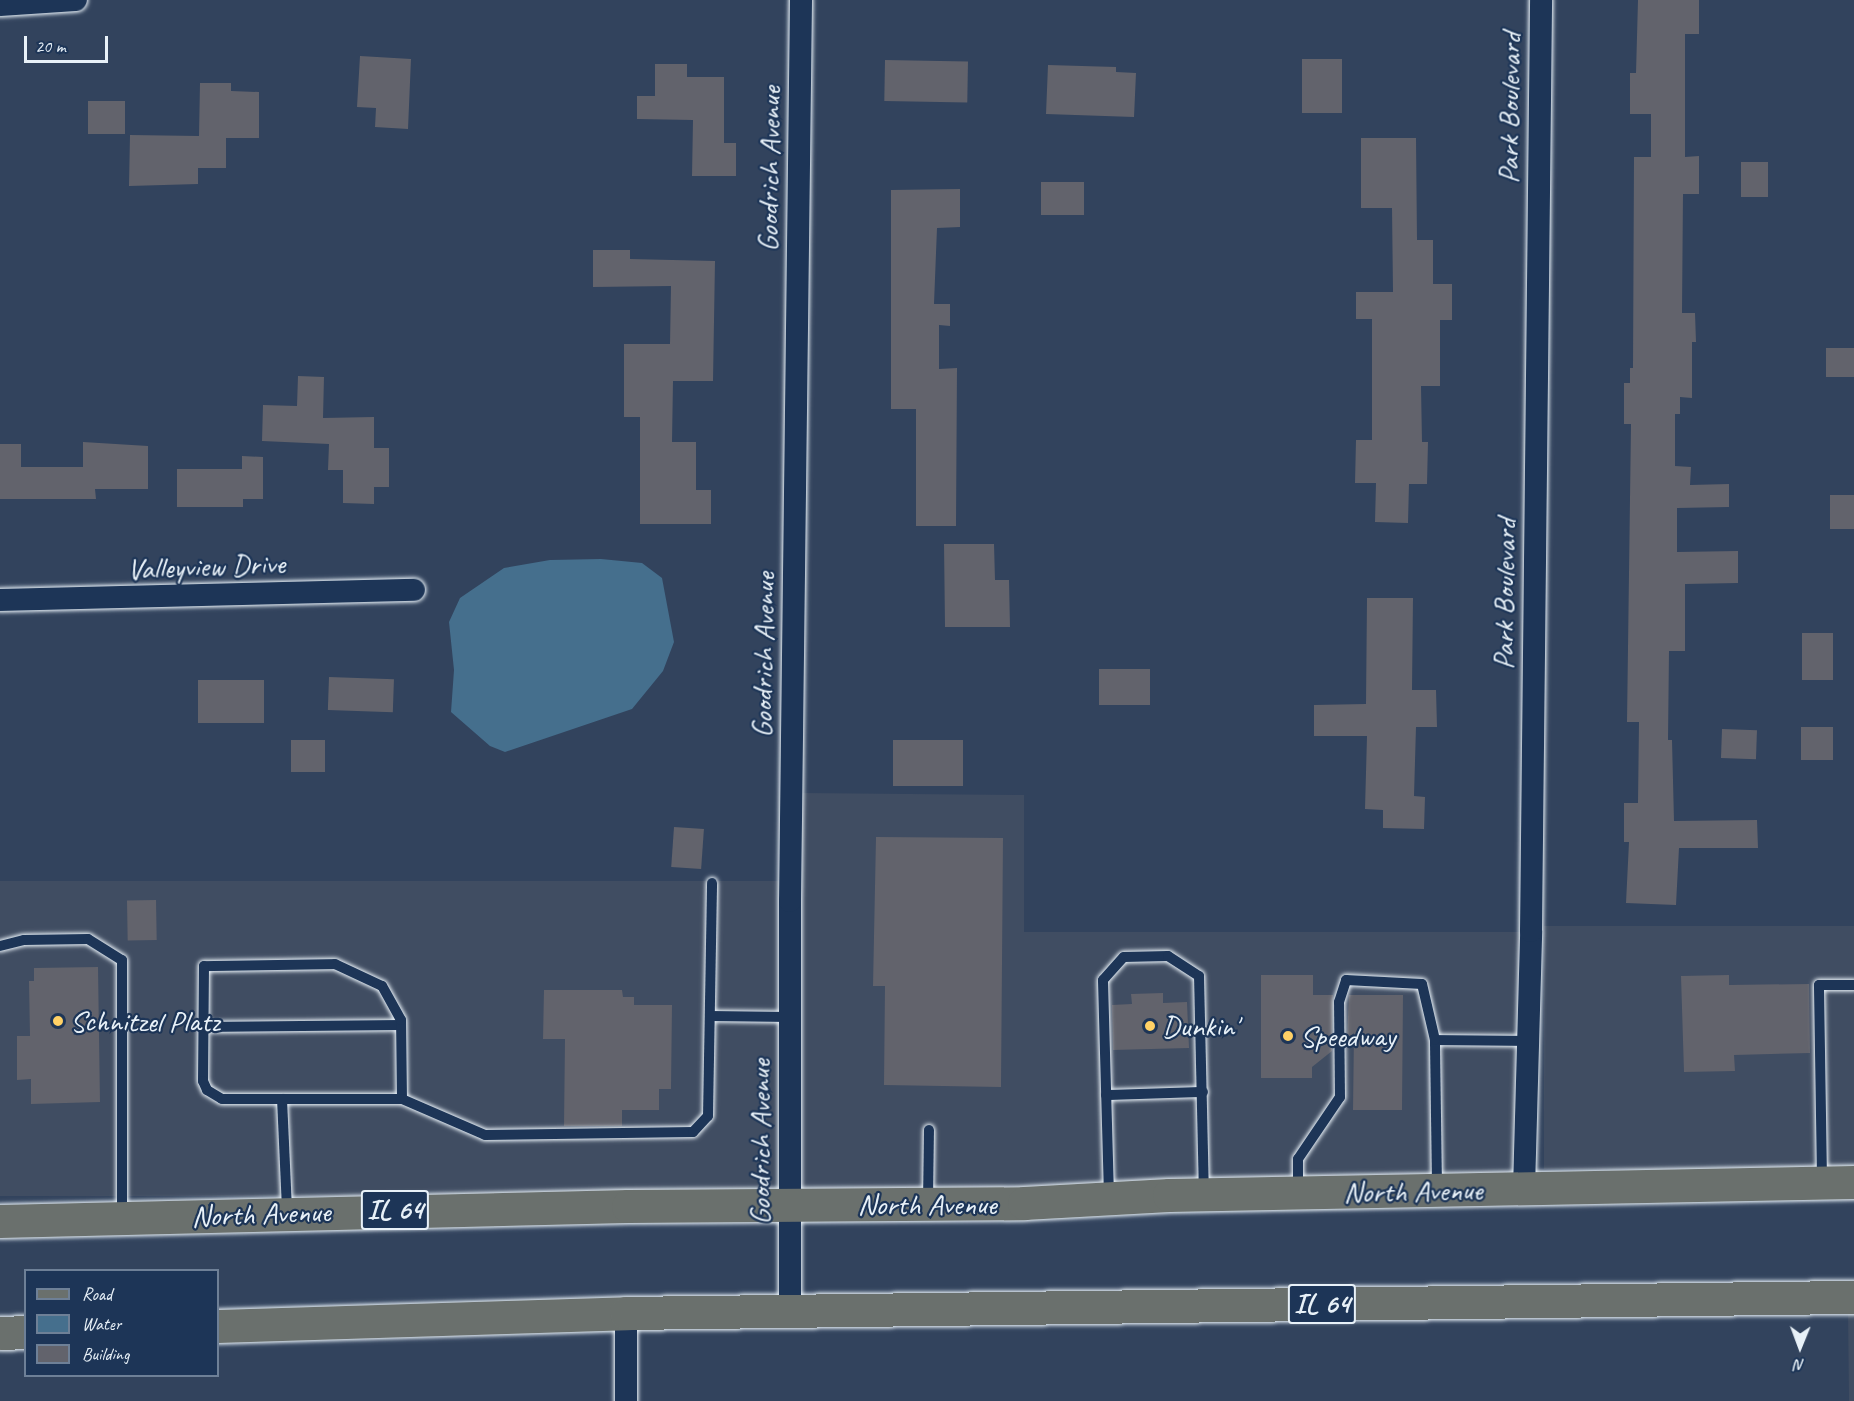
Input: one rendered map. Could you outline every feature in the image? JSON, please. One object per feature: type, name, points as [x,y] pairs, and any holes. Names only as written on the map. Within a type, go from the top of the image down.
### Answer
[{"type":"main road","name":"North Avenue","points":[[0,1221],[287,1213],[928,1204],[1204,1195],[1854,1182]]},
{"type":"main road","name":"IL 64","points":[[219,1326],[626,1312],[1854,1297]]},
{"type":"main road","points":[[0,1333],[24,1332]]},
{"type":"street","points":[[0,5],[76,0]]},
{"type":"street","name":"Goodrich Avenue","points":[[790,1311],[790,1017],[801,0]]},
{"type":"street","name":"Park Boulevard","points":[[1524,1189],[1528,1041],[1541,0]]},
{"type":"street","name":"Valleyview Drive","points":[[0,600],[414,590]]},
{"type":"street","points":[[626,1312],[626,1401]]},
{"type":"lane","points":[[402,1099],[400,1025],[382,986],[335,964],[204,966],[203,1081],[207,1090],[222,1099],[402,1099],[485,1135],[693,1132],[708,1116],[712,882]]},
{"type":"lane","points":[[0,946],[24,940],[88,939],[122,960],[122,1219]]},
{"type":"lane","points":[[1109,1199],[1103,980],[1124,957],[1168,956],[1199,976],[1204,1195]]},
{"type":"lane","points":[[1299,1193],[1298,1159],[1340,1097],[1339,1002],[1346,980],[1422,984],[1435,1040],[1437,1190]]},
{"type":"lane","points":[[1822,1182],[1819,985],[1854,985]]},
{"type":"lane","points":[[710,1016],[790,1017]]},
{"type":"lane","points":[[203,1027],[400,1025]]},
{"type":"lane","points":[[1435,1040],[1528,1041]]},
{"type":"lane","points":[[1106,1095],[1203,1092]]},
{"type":"lane","points":[[282,1099],[287,1213]]},
{"type":"lane","points":[[928,1204],[929,1130]]},
{"type":"shaded area","points":[[801,793],[1024,795],[1024,932],[1521,932],[1517,1181],[800,1198]]},
{"type":"shaded area","points":[[0,881],[781,881],[781,1196],[0,1196]]},
{"type":"shaded area","points":[[1544,926],[1854,926],[1854,1169],[1544,1169]]},
{"type":"shaded area","points":[[1854,1306],[1854,1401],[1849,1401],[1848,1307]]},
{"type":"water","points":[[601,559],[642,563],[662,578],[674,642],[663,671],[632,709],[505,752],[490,746],[451,712],[454,670],[449,622],[460,598],[504,568],[550,560]]},
{"type":"building","points":[[1638,0],[1699,0],[1699,34],[1685,34],[1685,157],[1699,156],[1699,194],[1683,194],[1682,313],[1695,313],[1696,342],[1692,342],[1692,398],[1680,397],[1680,414],[1675,414],[1675,466],[1691,467],[1690,485],[1729,484],[1729,507],[1677,508],[1677,552],[1738,551],[1738,583],[1685,584],[1685,651],[1669,651],[1668,740],[1672,740],[1674,821],[1757,820],[1758,848],[1679,848],[1676,905],[1626,903],[1629,842],[1624,842],[1624,803],[1638,803],[1639,722],[1627,722],[1631,424],[1624,424],[1624,383],[1630,383],[1630,368],[1633,368],[1634,157],[1651,157],[1651,114],[1630,114],[1630,73],[1636,73]]},
{"type":"building","points":[[360,56],[411,59],[408,129],[375,127],[376,108],[357,107]]},
{"type":"building","points":[[1302,59],[1342,59],[1342,113],[1302,113]]},
{"type":"building","points":[[885,60],[968,61],[967,102],[884,101]]},
{"type":"building","points":[[655,64],[687,64],[687,77],[724,77],[724,143],[736,143],[736,176],[692,176],[693,120],[637,119],[637,96],[655,96]]},
{"type":"building","points":[[1048,65],[1116,67],[1116,72],[1136,73],[1134,117],[1046,114]]},
{"type":"building","points":[[200,83],[231,83],[231,91],[259,92],[259,138],[226,138],[226,168],[198,168],[198,184],[129,186],[130,135],[199,136]]},
{"type":"building","points":[[88,101],[125,101],[125,134],[88,134]]},
{"type":"building","points":[[1361,138],[1416,138],[1417,240],[1433,240],[1433,284],[1452,284],[1452,320],[1440,320],[1440,386],[1421,386],[1422,442],[1428,442],[1427,484],[1409,484],[1408,523],[1375,522],[1376,483],[1355,483],[1356,440],[1372,440],[1372,319],[1356,319],[1356,292],[1393,292],[1392,208],[1361,208]]},
{"type":"building","points":[[1741,162],[1768,162],[1768,197],[1741,197]]},
{"type":"building","points":[[1041,182],[1084,182],[1084,215],[1041,215]]},
{"type":"building","points":[[960,189],[960,227],[937,228],[934,304],[950,304],[950,326],[939,325],[939,369],[957,368],[956,526],[916,526],[916,409],[891,409],[891,190]]},
{"type":"building","points":[[593,250],[630,250],[630,259],[715,261],[713,381],[673,381],[672,442],[696,442],[696,490],[711,490],[711,524],[640,524],[640,417],[624,417],[624,344],[670,344],[671,286],[593,287]]},
{"type":"building","points":[[1826,348],[1854,348],[1854,377],[1826,377]]},
{"type":"building","points":[[298,376],[324,377],[323,418],[374,417],[374,448],[389,448],[389,487],[374,487],[374,504],[343,503],[343,470],[328,470],[329,444],[262,441],[263,405],[297,406]]},
{"type":"building","points":[[83,442],[148,446],[148,489],[95,489],[96,499],[0,499],[0,444],[21,444],[21,467],[83,467]]},
{"type":"building","points":[[242,456],[263,457],[263,499],[243,499],[243,507],[177,507],[177,469],[242,469]]},
{"type":"building","points":[[1830,495],[1854,495],[1854,529],[1830,529]]},
{"type":"building","points":[[944,544],[994,544],[995,580],[1009,580],[1010,627],[945,627]]},
{"type":"building","points":[[1367,598],[1413,598],[1412,690],[1436,690],[1437,727],[1416,727],[1414,796],[1425,797],[1424,829],[1383,828],[1383,810],[1365,809],[1367,736],[1314,736],[1314,705],[1366,704]]},
{"type":"building","points":[[1802,633],[1833,633],[1833,680],[1802,680]]},
{"type":"building","points":[[1099,669],[1150,669],[1150,705],[1099,705]]},
{"type":"building","points":[[329,677],[394,679],[393,712],[328,710]]},
{"type":"building","points":[[198,680],[264,680],[264,723],[198,723]]},
{"type":"building","points":[[1801,727],[1833,727],[1833,760],[1801,760]]},
{"type":"building","points":[[1722,729],[1757,730],[1756,759],[1721,758]]},
{"type":"building","points":[[291,740],[325,740],[325,772],[291,772]]},
{"type":"building","points":[[893,740],[963,740],[963,786],[893,786]]},
{"type":"building","points":[[674,827],[704,829],[701,869],[671,867]]},
{"type":"building","points":[[876,837],[1003,838],[1001,1087],[884,1085],[885,986],[873,986]]},
{"type":"building","points":[[156,900],[157,940],[128,941],[127,901]]},
{"type":"building","points":[[98,967],[100,1102],[31,1104],[31,1079],[17,1080],[17,1036],[30,1036],[29,981],[34,981],[34,968]]},
{"type":"building","name":"Speedway","points":[[1261,975],[1313,975],[1313,995],[1333,995],[1332,1051],[1312,1067],[1312,1078],[1261,1078]]},
{"type":"building","points":[[1729,975],[1729,985],[1809,984],[1810,1053],[1734,1055],[1735,1071],[1684,1072],[1681,976]]},
{"type":"building","points":[[544,990],[622,990],[623,997],[634,997],[634,1005],[672,1005],[671,1089],[659,1089],[659,1110],[622,1110],[622,1126],[564,1126],[565,1039],[543,1039]]},
{"type":"building","name":"Dunkin'","points":[[1163,993],[1163,1003],[1187,1002],[1189,1048],[1113,1050],[1112,1005],[1132,1004],[1131,994]]},
{"type":"building","name":"Speedway","points":[[1349,995],[1403,995],[1402,1110],[1353,1110],[1354,1033],[1347,1039]]},
{"type":"place","name":"Schnitzel Platz","points":[[58,1021]]},
{"type":"place","name":"Dunkin'","points":[[1150,1026]]},
{"type":"place","name":"Speedway","points":[[1288,1036]]}]
